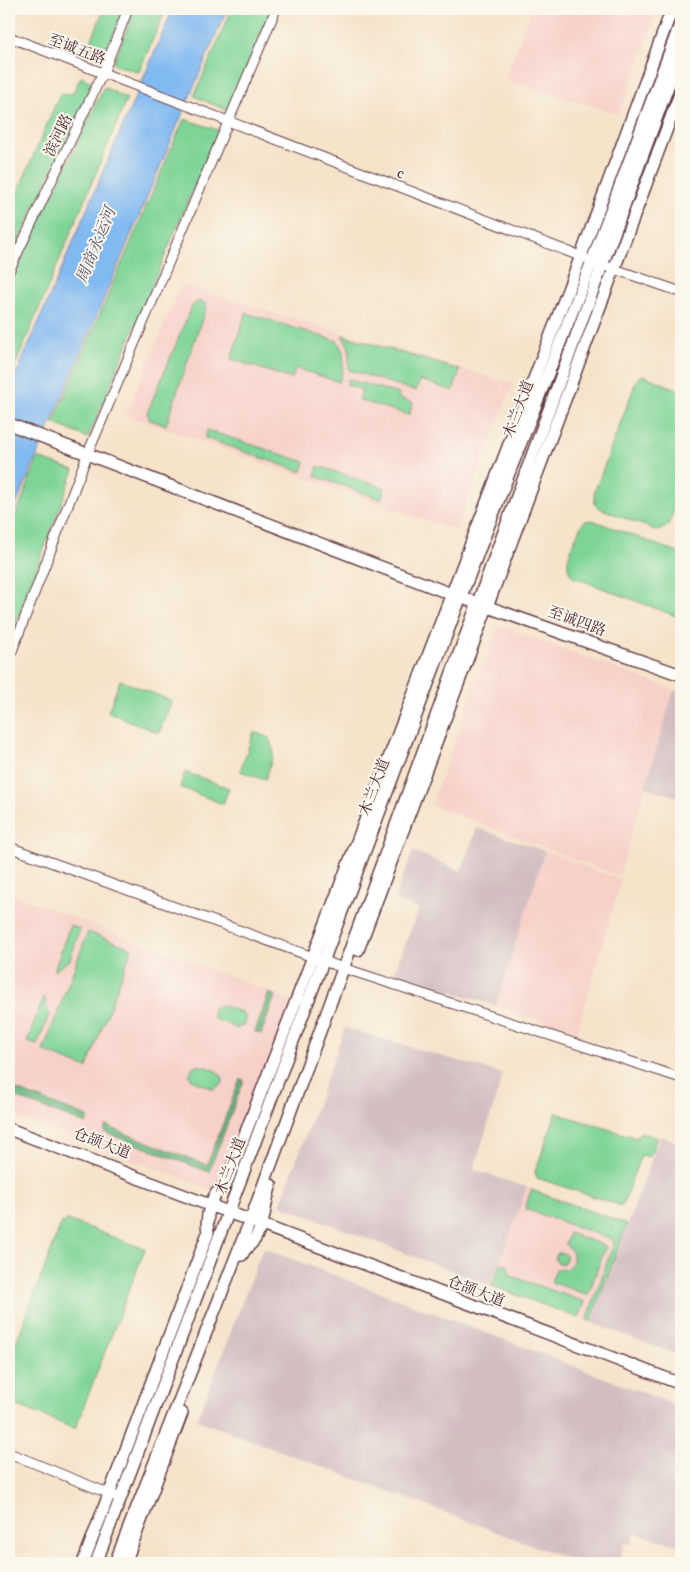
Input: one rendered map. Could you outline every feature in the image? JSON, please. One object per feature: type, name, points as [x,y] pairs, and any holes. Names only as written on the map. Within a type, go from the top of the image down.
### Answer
[{"type":"main road","points":[[83,1563],[208,1233],[205,1220],[217,1190],[226,1184],[312,956],[456,595],[672,9]]},
{"type":"main road","name":"木兰大道","points":[[115,1563],[256,1221],[478,601],[681,22]]},
{"type":"main road","name":"木兰大道","points":[[96,1563],[325,960],[456,595],[597,263],[681,51]]},
{"type":"main road","points":[[347,969],[489,606],[681,91]]},
{"type":"main road","name":"至诚四路","points":[[9,424],[456,595],[478,601],[681,675]]},
{"type":"main road","name":"仓颉大道","points":[[9,1124],[212,1204]]},
{"type":"main road","name":"仓颉大道","points":[[9,1129],[212,1204]]},
{"type":"main road","points":[[125,1563],[246,1246],[255,1239],[256,1221],[212,1204]]},
{"type":"main road","name":"仓颉大道","points":[[256,1221],[681,1377]]},
{"type":"main road","name":"仓颉大道","points":[[256,1221],[681,1384]]},
{"type":"street","name":"滨河路","points":[[9,270],[103,74],[128,9]]},
{"type":"street","points":[[9,659],[88,453],[276,9]]},
{"type":"street","name":"至诚五路","points":[[9,37],[189,107]]},
{"type":"street","name":"c","points":[[189,107],[597,263],[681,292]]},
{"type":"street","points":[[9,847],[347,969],[681,1078]]},
{"type":"street","points":[[9,1453],[121,1498]]},
{"type":"shaded area","points":[[531,9],[644,9],[657,14],[619,114],[505,80]]},
{"type":"shaded area","points":[[181,285],[513,384],[456,531],[126,415]]},
{"type":"shaded area","points":[[498,625],[674,690],[619,876],[431,805]]},
{"type":"shaded area","points":[[674,690],[681,693],[681,798],[645,787]]},
{"type":"shaded area","points":[[477,828],[545,851],[496,1006],[394,973],[419,909],[394,900],[413,851],[461,871]]},
{"type":"shaded area","points":[[545,851],[621,880],[577,1032],[496,1006]]},
{"type":"shaded area","points":[[9,893],[292,1000],[223,1183],[211,1189],[9,1114]]},
{"type":"shaded area","points":[[345,1028],[503,1074],[474,1170],[527,1187],[491,1286],[280,1205]]},
{"type":"shaded area","points":[[660,1136],[681,1143],[681,1356],[592,1323]]},
{"type":"shaded area","points":[[527,1187],[628,1223],[592,1323],[491,1286]]},
{"type":"shaded area","points":[[263,1248],[681,1407],[681,1546],[635,1533],[631,1544],[625,1543],[618,1563],[580,1563],[197,1420]]},
{"type":"green space","points":[[104,9],[124,9],[105,56],[88,49]]},
{"type":"green space","points":[[135,9],[166,9],[139,72],[113,64]]},
{"type":"green space","points":[[232,9],[271,9],[228,111],[194,96]]},
{"type":"green space","points":[[81,77],[94,83],[9,261],[9,212],[60,94],[72,94]]},
{"type":"green space","points":[[104,87],[127,99],[9,380],[9,286]]},
{"type":"green space","points":[[184,119],[218,130],[88,438],[53,423]]},
{"type":"green space","points":[[198,301],[207,304],[166,425],[150,420],[147,413],[192,306]]},
{"type":"green space","points":[[246,313],[337,341],[344,361],[339,382],[295,368],[292,379],[231,359]]},
{"type":"green space","points":[[342,335],[460,370],[453,391],[420,380],[416,391],[349,370],[349,347]]},
{"type":"green space","points":[[643,375],[681,391],[681,490],[668,526],[658,531],[595,505],[594,493],[637,379]]},
{"type":"green space","points":[[348,379],[399,394],[398,398],[413,403],[409,415],[359,400],[362,390],[347,385]]},
{"type":"green space","points":[[207,430],[305,462],[302,472],[205,438]]},
{"type":"green space","points":[[38,458],[74,470],[9,641],[9,533]]},
{"type":"green space","points":[[318,466],[385,488],[381,499],[315,476]]},
{"type":"green space","points":[[592,520],[681,554],[681,618],[573,577],[569,572],[568,566],[572,545],[585,521]]},
{"type":"green space","points":[[120,680],[172,701],[159,733],[108,712]]},
{"type":"green space","points":[[254,732],[269,738],[274,753],[265,780],[240,771]]},
{"type":"green space","points":[[185,772],[229,788],[223,804],[180,787]]},
{"type":"green space","points":[[70,925],[80,929],[70,960],[54,971]]},
{"type":"green space","points":[[88,932],[132,948],[87,1068],[43,1051]]},
{"type":"green space","points":[[269,993],[275,996],[261,1034],[255,1032]]},
{"type":"green space","points":[[44,996],[49,1015],[37,1045],[27,1042]]},
{"type":"green space","points":[[222,1005],[243,1013],[246,1018],[243,1025],[237,1029],[213,1018],[213,1008]]},
{"type":"green space","points":[[193,1066],[214,1070],[221,1075],[223,1083],[214,1089],[194,1081],[189,1076]]},
{"type":"green space","points":[[240,1079],[244,1080],[209,1172],[104,1132],[106,1126],[207,1165]]},
{"type":"green space","points":[[9,1087],[88,1117],[86,1124],[9,1095]]},
{"type":"green space","points":[[556,1113],[637,1138],[640,1132],[657,1138],[650,1157],[641,1155],[622,1206],[537,1178],[535,1172]]},
{"type":"green space","points":[[531,1190],[627,1224],[591,1321],[587,1320],[614,1242],[611,1239],[525,1209]]},
{"type":"green space","points":[[68,1220],[145,1249],[75,1429],[9,1402],[9,1361],[61,1224]]},
{"type":"green space","points":[[569,1233],[606,1246],[588,1295],[551,1282],[556,1269],[566,1269],[573,1262],[573,1253],[565,1244]]},
{"type":"green space","points":[[561,1252],[567,1258],[561,1264],[555,1258]]},
{"type":"green space","points":[[501,1263],[507,1265],[511,1276],[585,1302],[579,1318],[492,1286]]},
{"type":"water","name":"周商永运河","points":[[173,9],[227,9],[9,522],[9,391]]}]
